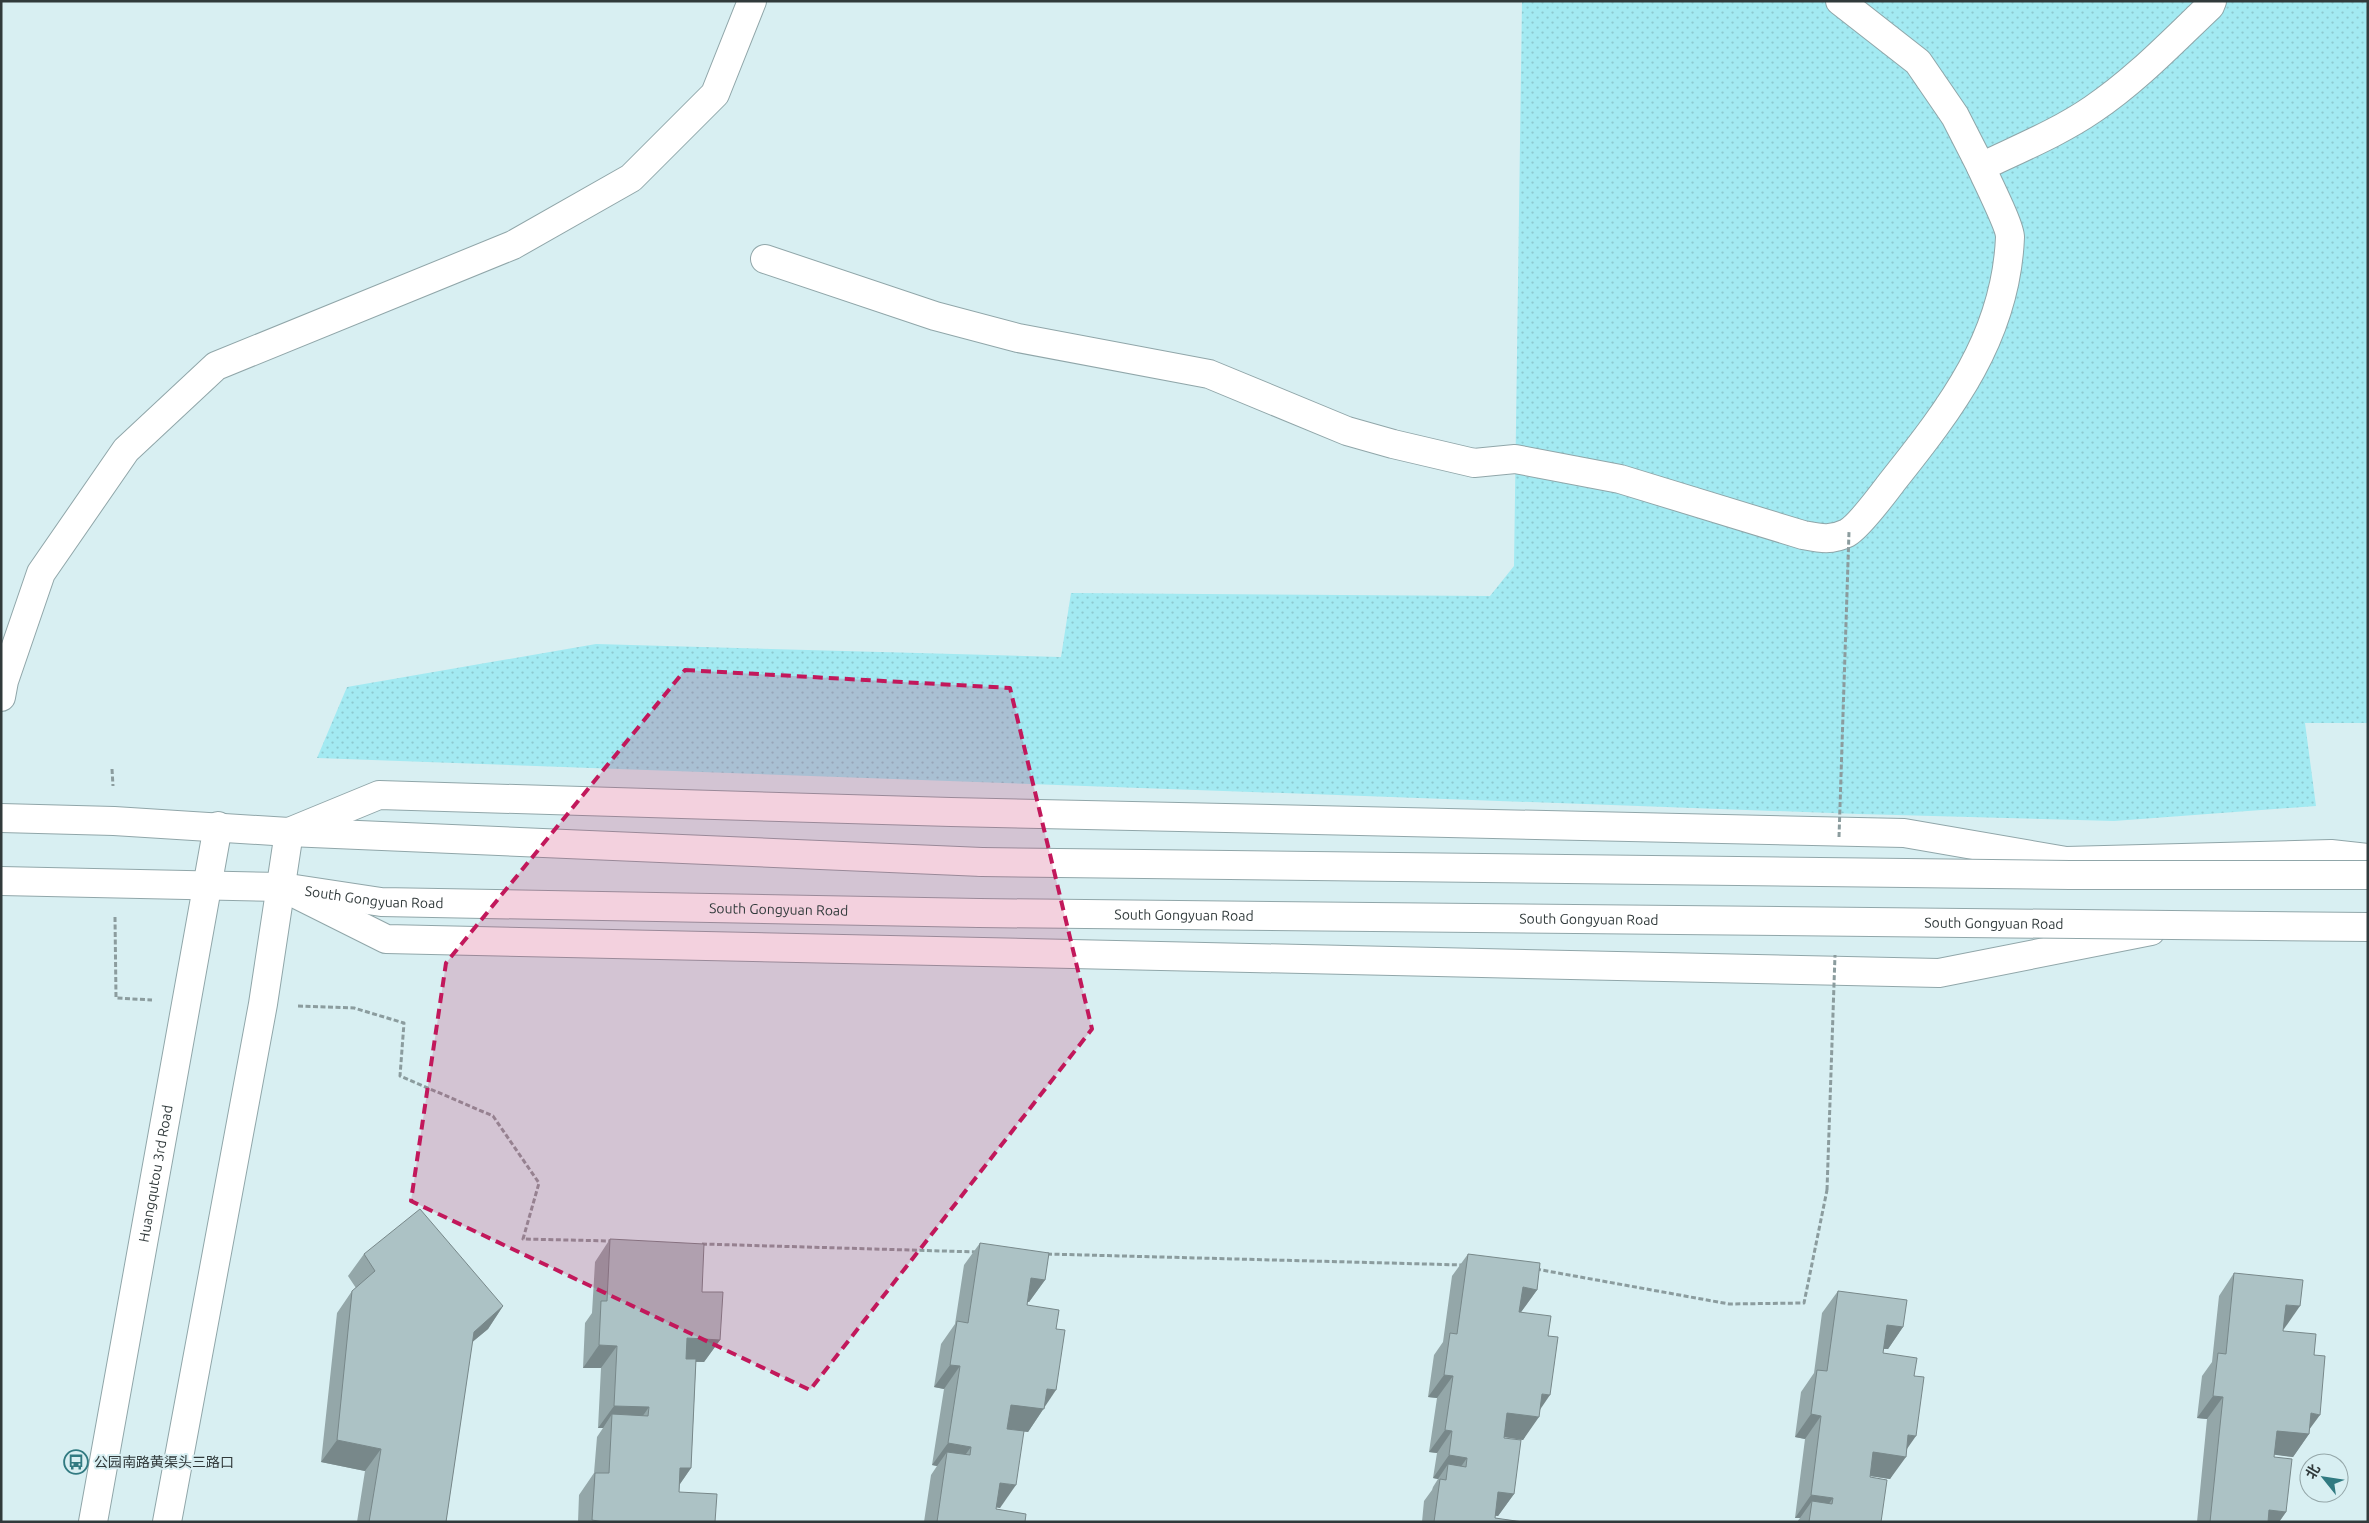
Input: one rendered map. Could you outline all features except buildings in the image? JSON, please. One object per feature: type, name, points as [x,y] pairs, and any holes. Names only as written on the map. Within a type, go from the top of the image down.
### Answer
[{"type":"main road","points":[[1,697],[4,681],[41,573],[126,450],[216,366],[513,245],[631,178],[715,94],[752,1]]},
{"type":"main road","points":[[766,259],[935,316],[1009,335],[1208,374],[1347,431],[1394,444],[1474,463],[1515,459],[1620,479],[1803,535],[1831,540],[1849,532],[1884,493],[1940,421],[1983,351],[2004,286],[2010,235],[1981,168],[1955,116],[1918,62],[1840,1]]},
{"type":"main road","points":[[1981,168],[2092,110],[2148,66],[2210,6],[2212,1]]},
{"type":"main road","points":[[290,832],[379,795],[981,813],[1904,833],[2066,861],[2331,854],[2368,858]]},
{"type":"main road","points":[[1,818],[218,826],[290,832],[982,862],[2070,875],[2368,876]]},
{"type":"main road","name":"Huangqutou 3rd Road","points":[[93,1522],[218,826]]},
{"type":"main road","points":[[167,1522],[263,1004],[290,832]]},
{"type":"main road","name":"South Gongyuan Road","points":[[1,881],[282,887],[381,902],[979,913],[2368,927]]},
{"type":"main road","points":[[282,887],[386,939],[416,940],[1939,973],[2153,931],[2368,938]]},
{"type":"path","points":[[354,1008],[404,1023],[400,1076],[493,1116],[539,1183],[524,1239],[613,1241]]},
{"type":"path","points":[[1532,1269],[1729,1304],[1804,1303],[1827,1190]]},
{"type":"path","points":[[693,1244],[983,1252]]},
{"type":"path","points":[[1043,1253],[1472,1265]]},
{"type":"highlighted area","points":[[685,670],[1010,688],[1092,1029],[810,1390],[411,1201],[446,963]]},
{"type":"shaded area","points":[[1522,1],[2368,1],[2368,723],[2305,723],[2316,806],[2114,821],[1859,814],[317,758],[347,687],[596,644],[1061,657],[1071,593],[1490,596],[1514,566]]},
{"type":"place","name":"公园南路黄渠头三路口","points":[[76,1462]]}]
